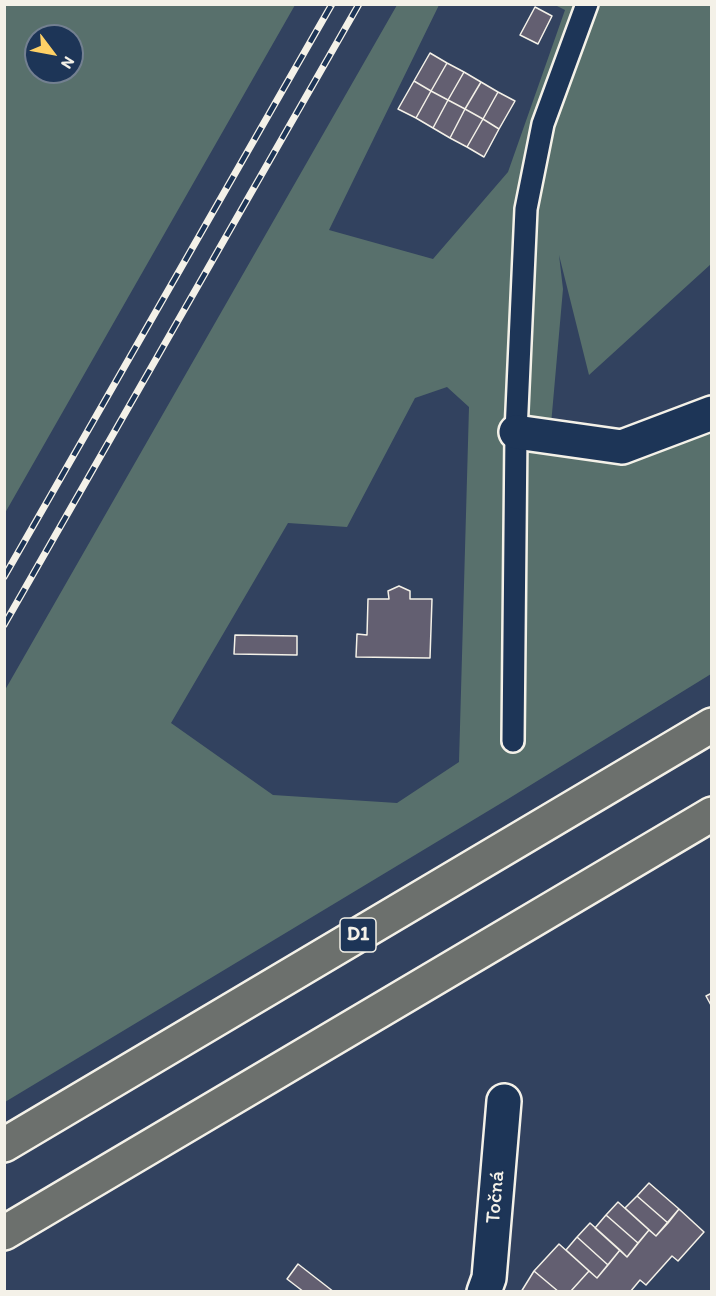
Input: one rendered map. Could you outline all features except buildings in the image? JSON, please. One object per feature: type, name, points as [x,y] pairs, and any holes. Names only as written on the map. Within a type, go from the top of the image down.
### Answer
[{"type":"highway","name":"D1","points":[[4,1145],[711,725]]},
{"type":"highway","points":[[4,1233],[711,814]]},
{"type":"street","points":[[516,432],[622,447],[711,413]]},
{"type":"street","name":"Točná","points":[[484,1292],[489,1278],[504,1101]]},
{"type":"lane","points":[[513,741],[516,432],[525,208],[543,124],[587,4]]},
{"type":"green space","points":[[4,5],[295,5],[5,513]]},
{"type":"green space","points":[[397,5],[439,5],[329,230],[433,259],[508,172],[565,10],[555,5],[711,5],[711,264],[589,375],[559,255],[563,289],[550,436],[622,447],[711,413],[711,674],[5,1102],[5,690]],"holes":[[[447,387],[469,407],[459,762],[397,803],[273,795],[171,723],[288,523],[347,527],[415,398]]]},
{"type":"railway","points":[[4,577],[332,4]]},
{"type":"railway","points":[[4,625],[359,4]]}]
